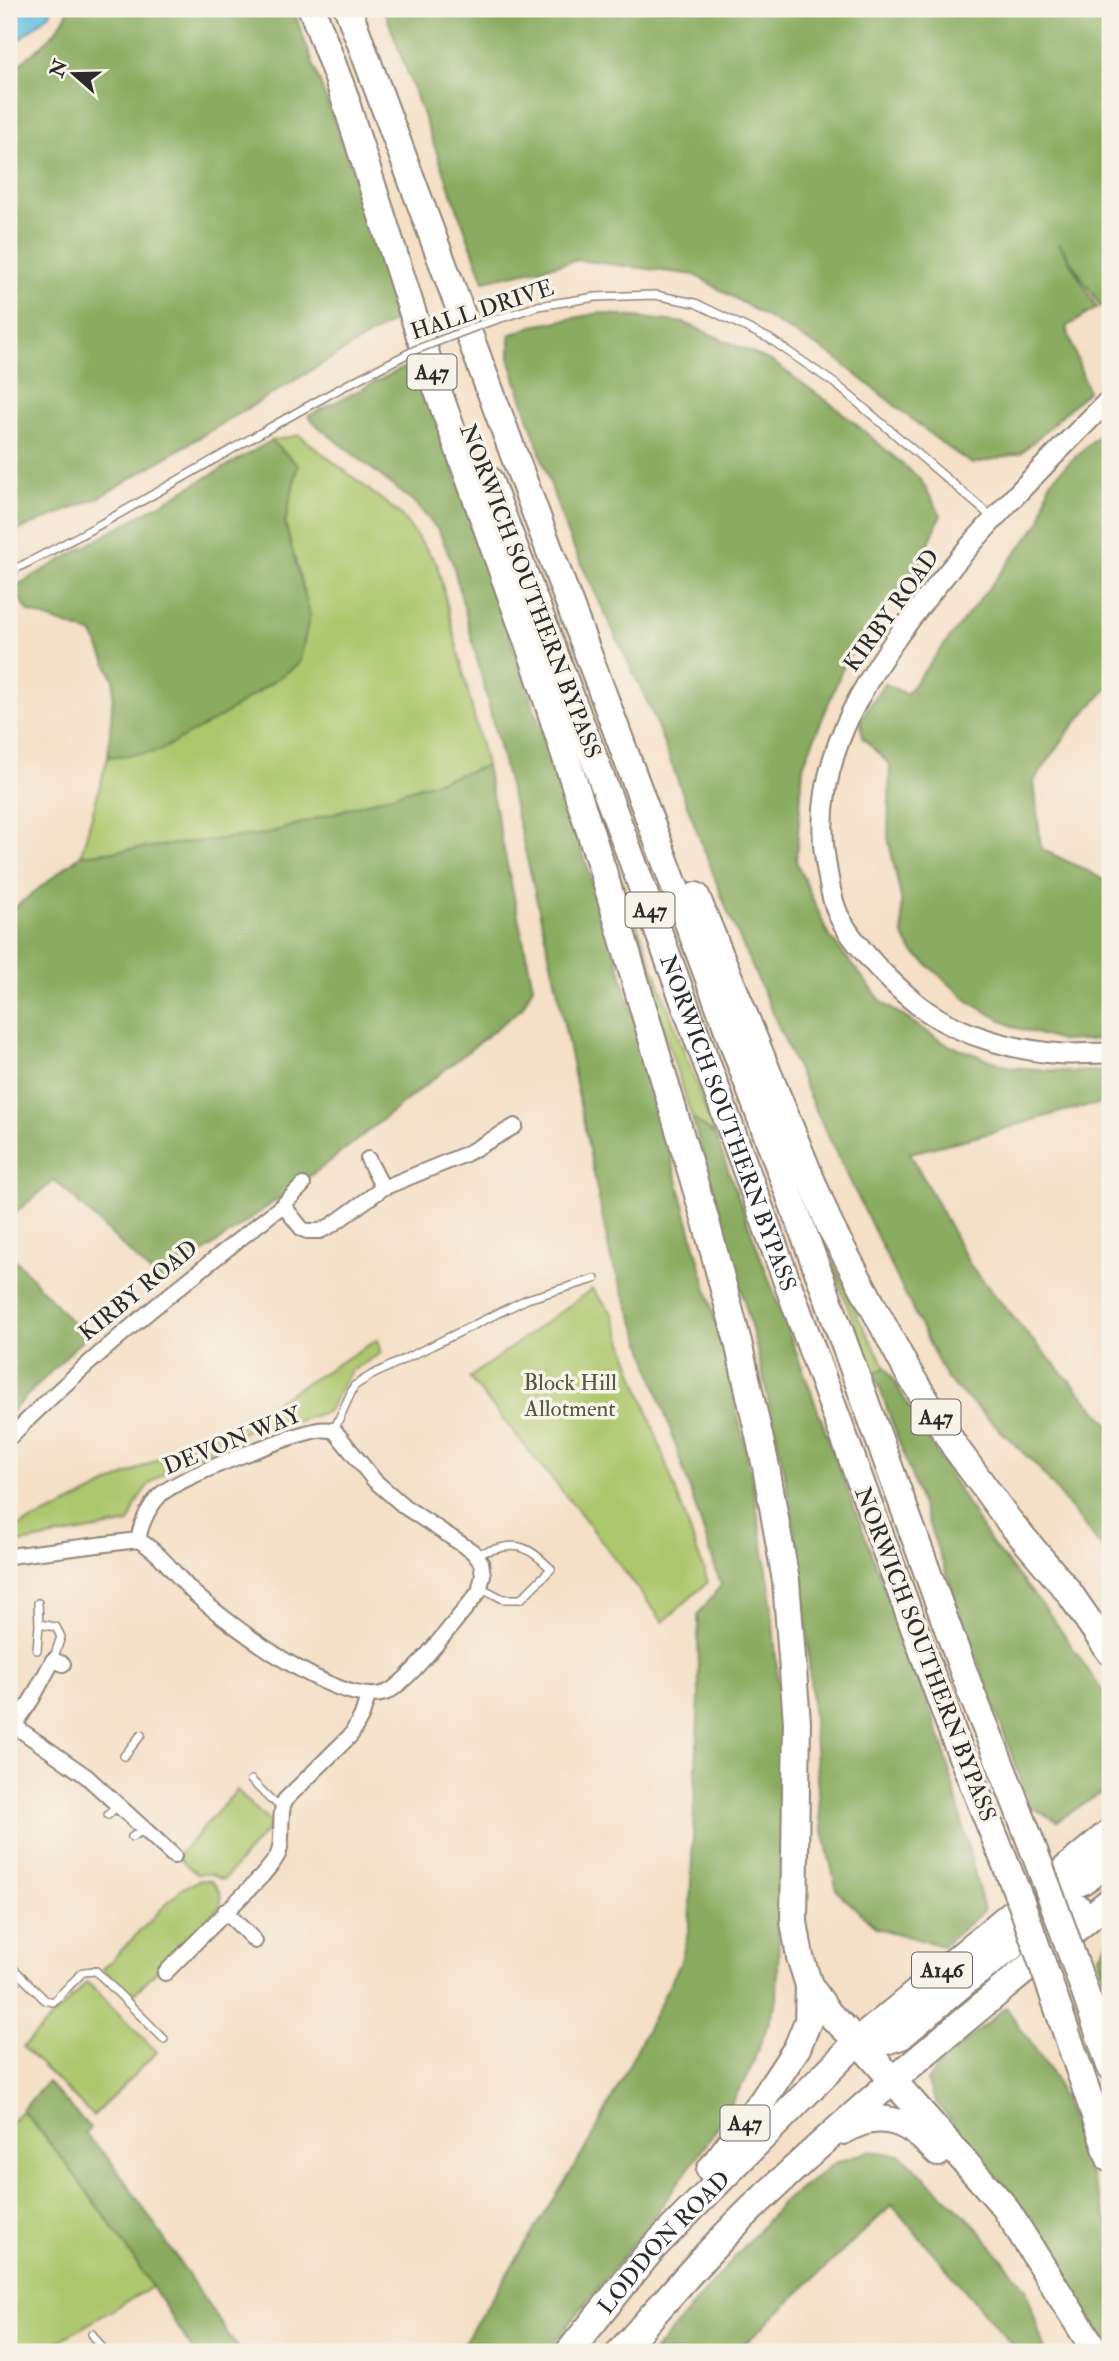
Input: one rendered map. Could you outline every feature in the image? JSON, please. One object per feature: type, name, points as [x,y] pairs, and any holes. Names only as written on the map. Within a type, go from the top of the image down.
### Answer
[{"type":"highway","name":"NORWICH SOUTHERN BYPASS","points":[[312,9],[628,849],[955,1739],[1021,1902],[1110,2159]]},
{"type":"highway","name":"NORWICH SOUTHERN BYPASS","points":[[348,9],[823,1285],[971,1692],[1040,1863],[1110,2066]]},
{"type":"highway","name":"A47","points":[[340,84],[434,380],[533,657],[603,872],[706,1222],[738,1342],[766,1468],[786,1581],[797,1722],[794,1922],[800,1957],[809,1986],[829,2014],[858,2041],[1004,2206],[1096,2352]]},
{"type":"highway","name":"A47","points":[[541,531],[726,967],[830,1226],[908,1372],[955,1447],[1009,1521],[1068,1591],[1110,1633]]},
{"type":"highway","name":"A47","points":[[1068,1591],[1110,1652]]},
{"type":"highway","name":"LODDON ROAD","points":[[569,2352],[652,2249],[858,2041],[1110,1832]]},
{"type":"highway","points":[[1026,1900],[1081,1882],[1110,1863]]},
{"type":"highway","points":[[858,2041],[879,2043],[901,2036],[967,1980],[1019,1941],[1110,1891]]},
{"type":"highway","name":"LODDON ROAD","points":[[620,2352],[730,2230],[821,2144],[892,2080],[1110,1901]]},
{"type":"highway","name":"A47","points":[[652,2249],[763,2100],[797,2048],[808,2021],[809,1986]]},
{"type":"highway","name":"A47","points":[[821,2144],[852,2126],[872,2120],[890,2120],[905,2124],[926,2140],[993,2217],[1039,2262]]},
{"type":"street","name":"KIRBY ROAD","points":[[1110,399],[993,518],[902,629],[874,669],[850,713],[829,775],[823,810],[823,845],[829,883],[840,919],[868,957],[895,985],[928,1012],[964,1031],[1009,1045],[1061,1054],[1110,1053]]},
{"type":"street","points":[[283,1205],[302,1229],[314,1232],[332,1225],[383,1188],[466,1154],[515,1126]]},
{"type":"street","points":[[368,1159],[383,1188]]},
{"type":"street","name":"KIRBY ROAD","points":[[9,1438],[60,1387],[139,1318],[283,1205],[303,1185]]},
{"type":"street","name":"DEVON WAY","points":[[138,1540],[148,1511],[160,1494],[256,1451],[319,1429],[334,1430],[375,1480],[395,1498],[475,1555]]},
{"type":"street","points":[[9,1556],[138,1540],[150,1547],[201,1599],[270,1650],[305,1672],[350,1693],[368,1696],[387,1693],[407,1677],[479,1592],[483,1576],[481,1562],[475,1555]]},
{"type":"street","points":[[58,1662],[11,1727],[100,1781],[113,1810],[145,1829],[174,1856]]},
{"type":"street","points":[[165,1973],[262,1876],[276,1858],[280,1849],[283,1806],[303,1782],[351,1735],[368,1696]]},
{"type":"street","points":[[225,1911],[255,1941]]},
{"type":"lane","name":"HALL DRIVE","points":[[9,572],[66,544],[289,415],[415,349],[538,306],[596,297],[655,295],[695,303],[770,338],[837,385],[993,518]]},
{"type":"lane","points":[[334,1430],[354,1386],[370,1376],[527,1300],[595,1279]]},
{"type":"lane","points":[[475,1555],[505,1546],[523,1546],[536,1553],[551,1569],[521,1599],[503,1600],[480,1587]]},
{"type":"lane","points":[[37,1650],[38,1603]]},
{"type":"lane","points":[[39,1624],[56,1627],[61,1637],[58,1662]]},
{"type":"lane","points":[[124,1756],[141,1735]]},
{"type":"lane","points":[[251,1780],[270,1799],[283,1806]]},
{"type":"lane","points":[[132,1837],[145,1829]]},
{"type":"lane","points":[[9,1965],[45,2000],[53,2002],[83,1972],[96,1971],[164,2039]]},
{"type":"lane","points":[[92,2334],[105,2352]]},
{"type":"green space","points":[[69,9],[293,9],[401,304],[397,319],[98,498],[9,534],[9,72],[51,36]]},
{"type":"green space","points":[[384,9],[561,9],[575,13],[624,9],[1110,9],[1110,303],[1101,307],[1059,243],[1097,308],[1066,327],[1088,391],[1021,453],[972,464],[944,445],[833,356],[695,275],[578,260],[484,281]]},
{"type":"green space","points":[[600,313],[685,323],[773,362],[838,409],[920,479],[941,515],[921,561],[846,660],[803,766],[796,861],[828,934],[883,1003],[946,1044],[1010,1067],[1072,1072],[1110,1071],[1110,1102],[1064,1111],[910,1153],[970,1265],[1027,1334],[1110,1425],[1110,1558],[1037,1466],[946,1378],[815,1109],[727,910],[651,710],[567,534],[510,362],[510,335],[533,326]]},
{"type":"green space","points":[[409,365],[425,384],[613,943],[723,1349],[751,1474],[770,1588],[782,1729],[777,2000],[749,2073],[710,2139],[638,2238],[547,2352],[458,2352],[591,2140],[680,1964],[689,1929],[699,1696],[698,1614],[721,1585],[641,1340],[611,1260],[557,988],[453,564],[439,531],[415,503],[308,416]]},
{"type":"green space","points":[[1110,424],[1110,685],[1072,727],[1034,781],[1041,849],[1110,884],[1110,1039],[1061,1041],[1014,1027],[971,1003],[912,951],[903,935],[901,898],[888,837],[890,765],[862,737],[861,719],[884,683],[906,694],[1040,522],[1050,481]]},
{"type":"green space","points":[[299,435],[401,515],[437,564],[486,766],[266,834],[81,855],[108,757],[157,751],[310,615],[285,524],[298,465],[271,441]]},
{"type":"green space","points":[[271,441],[298,465],[285,523],[310,615],[299,664],[222,716],[157,752],[108,757],[114,680],[93,634],[29,612],[12,588]]},
{"type":"green space","points":[[486,766],[533,986],[522,1008],[328,1163],[161,1283],[55,1180],[9,1218],[9,912],[81,855],[266,834]]},
{"type":"green space","points":[[616,867],[715,1135],[692,1118],[612,868]]},
{"type":"green space","points":[[692,1118],[715,1135],[943,1745],[984,1911],[943,1946],[876,1928],[837,1891],[820,1818],[803,1580],[783,1466],[755,1341]]},
{"type":"green space","points":[[820,1232],[859,1319],[886,1368],[874,1372],[818,1233]]},
{"type":"green space","points":[[9,1253],[85,1337],[9,1414]]},
{"type":"green space","name":"Block Hill Allotment","points":[[592,1289],[613,1314],[708,1582],[663,1622],[581,1514],[469,1378]]},
{"type":"green space","points":[[377,1340],[381,1353],[350,1372],[326,1412],[268,1430],[257,1426],[244,1431],[237,1440],[191,1457],[183,1455],[192,1442],[268,1406]]},
{"type":"green space","points":[[886,1368],[990,1542],[1049,1613],[1110,1702],[1110,1787],[1057,1821],[1030,1806],[874,1372]]},
{"type":"green space","points":[[162,1457],[167,1471],[142,1493],[129,1523],[9,1545],[9,1530],[57,1510]]},
{"type":"green space","points":[[237,1790],[272,1825],[223,1880],[211,1874],[197,1874],[177,1857]]},
{"type":"green space","points":[[200,1880],[212,1881],[221,1896],[220,1906],[130,1998],[103,1969],[181,1889]]},
{"type":"green space","points":[[1110,1939],[1110,2016],[1099,1956]]},
{"type":"green space","points":[[87,1982],[157,2052],[93,2116],[23,2047]]},
{"type":"green space","points":[[1006,2007],[1055,2078],[1110,2228],[1110,2350],[1018,2203],[936,2102],[927,2081],[941,2063]]},
{"type":"green space","points":[[47,2082],[90,2128],[85,2133],[115,2166],[240,2352],[194,2352],[91,2198],[22,2110]]},
{"type":"green space","points":[[22,2110],[90,2196],[152,2287],[40,2352],[9,2352],[9,2125]]},
{"type":"green space","points":[[869,2151],[901,2155],[975,2225],[1026,2289],[1045,2352],[1018,2352],[892,2205],[736,2352],[653,2352],[783,2202],[833,2164]]},
{"type":"water","points":[[9,9],[52,9],[50,14],[9,48]]}]
